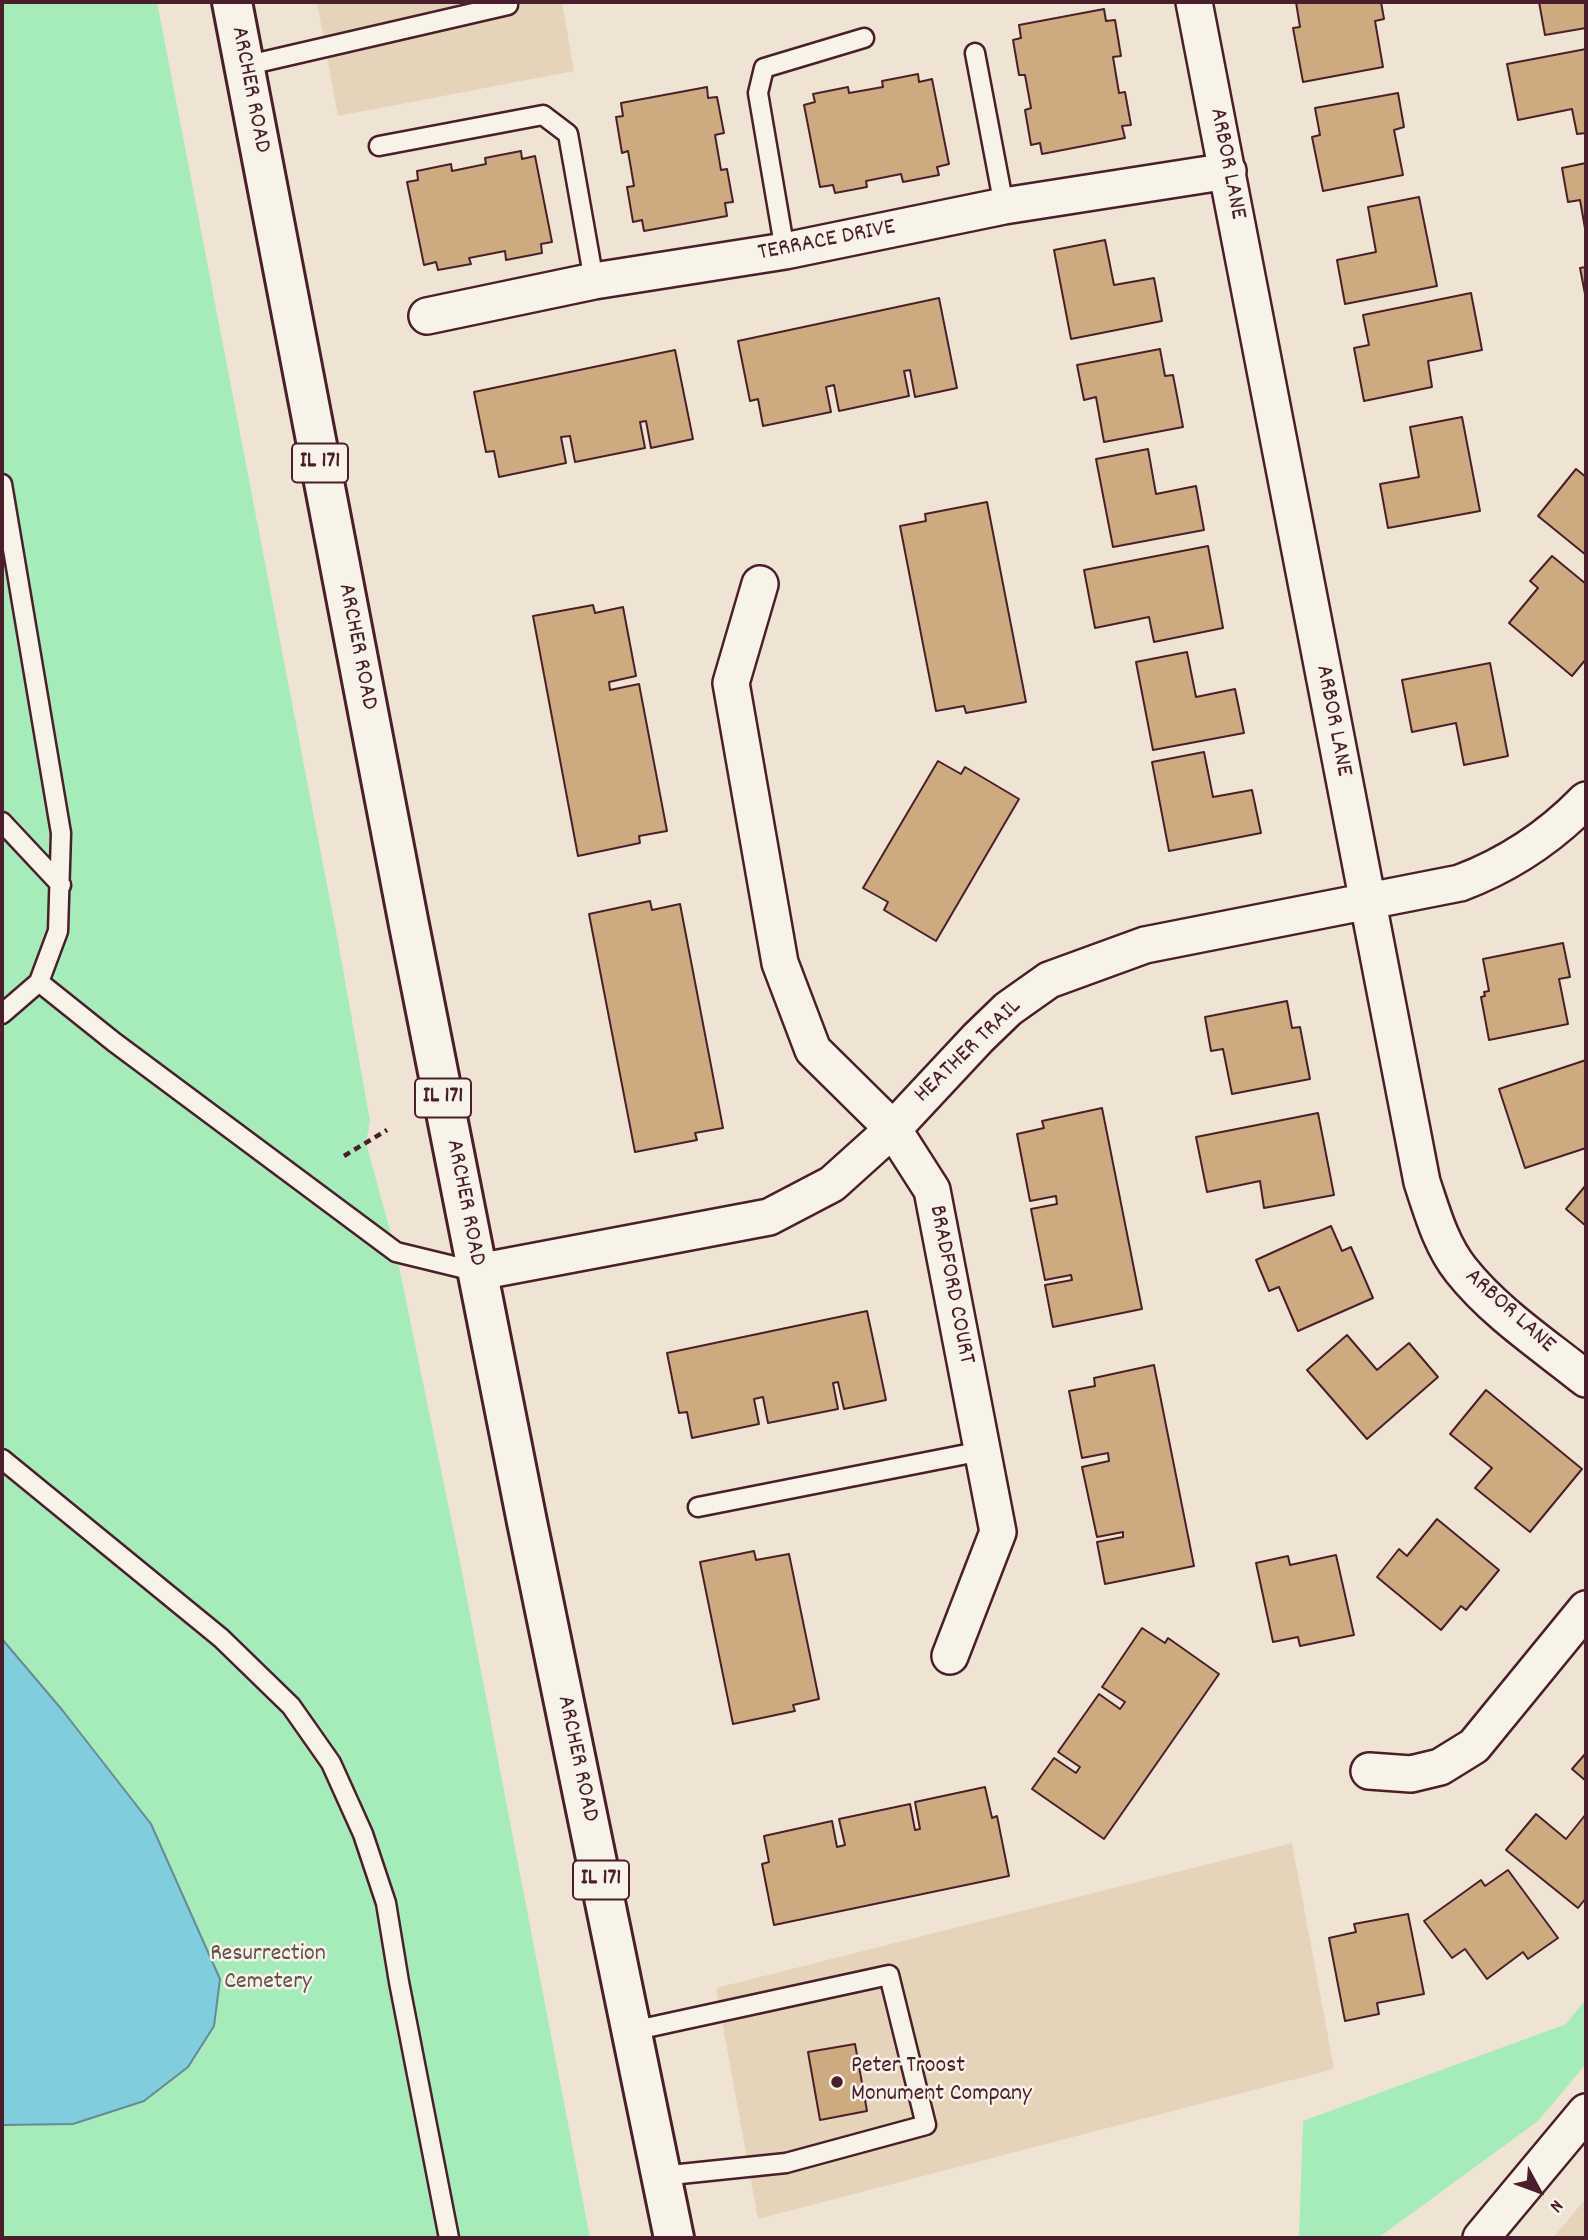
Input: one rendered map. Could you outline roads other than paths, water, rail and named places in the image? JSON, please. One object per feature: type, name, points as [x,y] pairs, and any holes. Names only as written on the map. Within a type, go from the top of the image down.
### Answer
[{"type":"main road","name":"ARCHER ROAD","points":[[232,2],[409,925],[674,2238]]},
{"type":"street","name":"ARBOR LANE","points":[[1194,2],[1422,1182],[1445,1245],[1461,1269],[1502,1311],[1586,1379]]},
{"type":"street","name":"TERRACE DRIVE","points":[[427,316],[594,281],[785,251],[1004,206],[1228,171]]},
{"type":"street","name":"BRADFORD COURT","points":[[760,584],[732,683],[780,963],[813,1050],[893,1129],[932,1190],[998,1532],[950,1656]]},
{"type":"street","name":"HEATHER TRAIL","points":[[478,1272],[769,1217],[832,1184],[893,1129],[1008,1009],[1049,980],[1145,945],[1431,890],[1482,875],[1536,844],[1586,800]]},
{"type":"street","points":[[1369,1771],[1411,1774],[1440,1768],[1474,1746],[1586,1609]]},
{"type":"street","points":[[1481,2238],[1586,2112]]},
{"type":"lane","points":[[244,66],[508,5]]},
{"type":"lane","points":[[785,251],[758,93],[764,68],[864,38]]},
{"type":"lane","points":[[975,53],[1004,206]]},
{"type":"lane","points":[[379,146],[543,116],[568,134],[594,281]]},
{"type":"lane","points":[[2,484],[61,833],[58,930],[39,982],[2,1014]]},
{"type":"lane","points":[[2,822],[61,885]]},
{"type":"lane","points":[[39,982],[114,1042],[396,1252],[478,1272]]},
{"type":"lane","points":[[698,1507],[982,1451]]},
{"type":"lane","points":[[2,1459],[221,1638],[290,1706],[331,1763],[363,1834],[386,1903],[449,2238]]},
{"type":"lane","points":[[632,2031],[889,1975],[926,2124],[786,2163],[661,2176]]},
{"type":"water","points":[[2,1639],[63,1711],[151,1824],[220,1979],[214,2026],[188,2067],[144,2101],[73,2124],[2,2125]]},
{"type":"place","name":"Peter Troost Monument Company","points":[[837,2082]]},
{"type":"park label","name":"Resurrection Cemetery","points":[[268,1970]]}]
